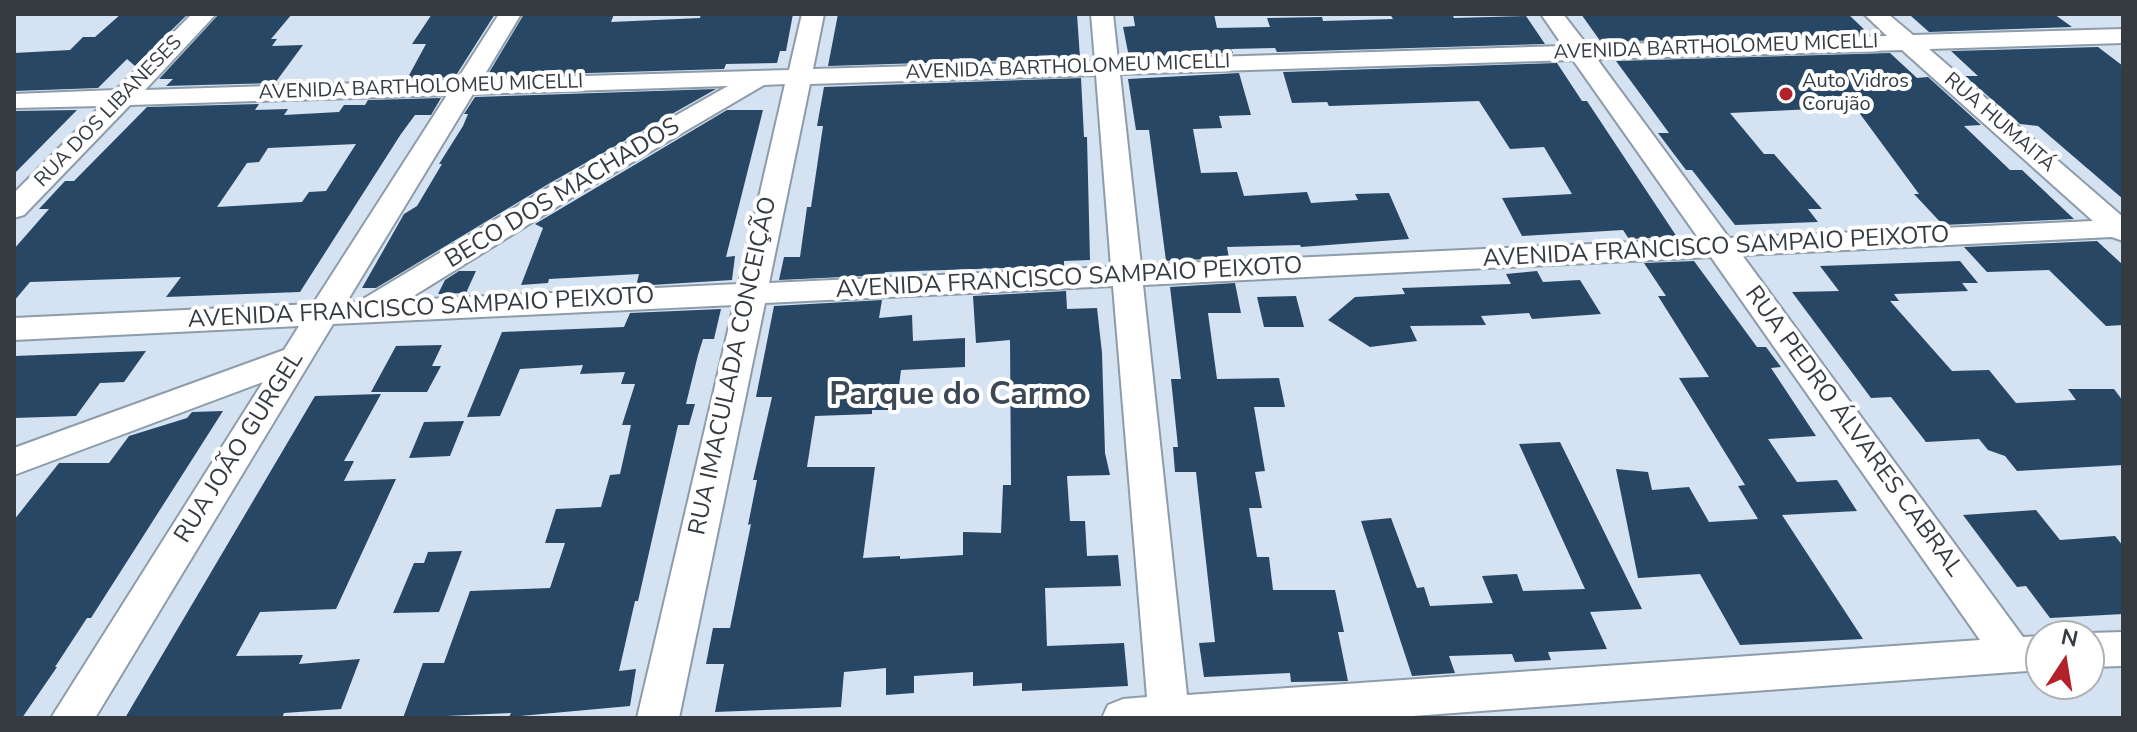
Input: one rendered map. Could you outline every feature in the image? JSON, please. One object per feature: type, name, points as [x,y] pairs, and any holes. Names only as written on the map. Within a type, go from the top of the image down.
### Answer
[{"type":"street","name":"RUA DOS LIBANESES","points":[[14,209],[205,14]]},
{"type":"street","name":"RUA JOÃO GURGEL","points":[[72,718],[510,14]]},
{"type":"street","name":"RUA IMACULADA CONCEIÇÃO","points":[[658,718],[813,14]]},
{"type":"street","points":[[1102,14],[1169,716]]},
{"type":"street","name":"RUA PEDRO ÁLVARES CABRAL","points":[[1552,14],[1720,247],[2025,651]]},
{"type":"street","name":"RUA HUMAITÁ","points":[[1875,14],[2121,229]]},
{"type":"street","name":"AVENIDA BARTHOLOMEU MICELLI","points":[[14,101],[2123,36]]},
{"type":"street","name":"BECO DOS MACHADOS","points":[[366,312],[561,192],[762,78]]},
{"type":"street","name":"AVENIDA FRANCISCO SAMPAIO PEIXOTO","points":[[14,329],[2121,229]]},
{"type":"street","points":[[14,462],[298,357]]},
{"type":"street","points":[[1123,718],[2025,654]]},
{"type":"building","points":[[121,14],[188,14],[135,66],[127,59],[98,88],[14,91],[14,53],[70,50],[83,37],[95,37]]},
{"type":"building","points":[[219,14],[292,14],[271,39],[277,39],[272,46],[303,45],[275,83],[166,86],[173,79],[159,79]]},
{"type":"building","points":[[432,14],[495,14],[455,77],[407,79],[426,44],[412,44]]},
{"type":"building","points":[[524,14],[614,14],[611,22],[700,18],[701,14],[793,14],[786,51],[780,51],[777,63],[726,64],[724,69],[487,76]]},
{"type":"building","points":[[838,14],[1077,14],[1080,58],[828,66]]},
{"type":"building","points":[[1133,14],[1214,14],[1217,28],[1270,27],[1267,18],[1322,17],[1323,21],[1393,19],[1390,14],[1452,14],[1454,18],[1526,16],[1545,44],[1277,52],[1275,48],[1231,49],[1233,53],[1129,57],[1123,27],[1135,26]]},
{"type":"building","points":[[1581,14],[1848,14],[1869,34],[1601,42]]},
{"type":"building","points":[[1921,14],[2054,14],[2072,27],[1929,32],[1911,16],[1923,16]]},
{"type":"building","points":[[2098,47],[2123,66],[2123,199],[2038,126],[2020,124],[1965,76],[1978,76],[1951,51]]},
{"type":"building","points":[[1890,53],[1917,78],[1928,77],[1981,125],[1964,126],[2010,170],[2022,170],[2074,219],[1943,225],[1914,194],[1919,194],[1855,107],[1730,113],[1764,154],[1774,154],[1822,209],[1808,209],[1818,222],[1735,225],[1658,133],[1669,133],[1616,61]]},
{"type":"building","points":[[1557,63],[1582,101],[1587,101],[1677,237],[1629,239],[1623,230],[1522,236],[1502,198],[1572,194],[1544,147],[1510,149],[1479,101],[1329,106],[1327,102],[1292,103],[1283,72]]},
{"type":"building","points":[[1239,73],[1251,115],[1219,116],[1222,128],[1193,129],[1201,173],[1237,172],[1244,196],[1307,192],[1311,203],[1358,200],[1355,194],[1389,193],[1409,239],[1301,247],[1227,247],[1229,258],[1166,261],[1149,130],[1136,130],[1128,79]]},
{"type":"building","points":[[1081,78],[1084,137],[1087,137],[1090,260],[1064,261],[1064,266],[885,272],[885,275],[779,280],[784,257],[800,257],[823,126],[817,126],[824,87]]},
{"type":"building","points":[[716,89],[550,183],[376,288],[362,288],[404,214],[417,206],[442,164],[439,164],[463,126],[468,114],[464,114],[475,97]]},
{"type":"building","points":[[441,98],[431,115],[415,115],[401,134],[300,292],[166,297],[181,277],[30,282],[14,301],[14,249],[49,209],[39,209],[65,181],[74,181],[147,107],[259,104],[255,110],[288,109],[284,115],[339,112],[344,105],[365,105],[368,100]],"holes":[[[356,144],[326,191],[309,192],[302,202],[217,207],[247,163],[259,162],[268,148]]]},
{"type":"building","points":[[77,110],[14,174],[14,111]]},
{"type":"building","points":[[727,110],[763,110],[726,257],[735,256],[732,280],[636,286],[639,274],[549,279],[548,283],[521,285],[543,228],[535,224]]},
{"type":"building","points":[[2097,241],[2123,265],[2123,325],[2106,326],[2049,270],[1987,272],[1964,247]]},
{"type":"building","points":[[1694,261],[1757,347],[1766,347],[1781,367],[1771,368],[1816,436],[1768,439],[1797,482],[1837,480],[1857,511],[1782,515],[1863,639],[1740,645],[1700,574],[1638,578],[1616,469],[1648,472],[1652,490],[1689,487],[1709,522],[1758,519],[1738,486],[1745,485],[1679,378],[1709,377],[1658,296],[1666,296],[1644,263]]},
{"type":"building","points":[[1960,261],[1978,283],[1962,283],[1968,291],[1894,294],[1899,301],[1890,301],[1952,371],[1989,370],[2016,403],[2076,400],[2068,389],[2114,389],[2123,401],[2123,465],[2017,471],[2005,456],[1988,450],[1979,439],[1926,442],[1891,397],[1871,398],[1792,292],[1839,291],[1820,266]]},
{"type":"building","points":[[459,271],[476,271],[466,293],[438,294],[445,280]]},
{"type":"building","points":[[1537,271],[1543,282],[1580,280],[1601,314],[1532,319],[1529,313],[1481,316],[1486,325],[1410,326],[1417,341],[1370,347],[1328,320],[1355,297],[1405,294],[1402,288],[1511,284],[1506,274]]},
{"type":"building","points":[[1235,283],[1241,313],[1208,313],[1217,379],[1279,378],[1285,407],[1254,407],[1265,471],[1255,472],[1262,508],[1249,508],[1257,557],[1269,557],[1273,590],[1335,590],[1344,632],[1338,632],[1348,681],[1291,682],[1290,673],[1204,677],[1199,643],[1215,642],[1196,472],[1175,472],[1173,447],[1178,447],[1171,379],[1181,379],[1170,287]]},
{"type":"building","points":[[1066,291],[1067,309],[1097,308],[1102,353],[1105,453],[1110,475],[1067,476],[1070,521],[1085,521],[1087,556],[1118,555],[1121,586],[1045,588],[1047,646],[1124,643],[1128,686],[1022,691],[1022,683],[973,686],[973,672],[914,676],[914,693],[886,695],[886,668],[844,672],[841,707],[715,712],[724,664],[706,664],[713,628],[730,628],[751,524],[748,525],[757,480],[753,480],[772,397],[756,397],[774,306],[882,300],[879,318],[912,315],[913,341],[965,338],[965,367],[901,370],[896,410],[815,416],[807,467],[875,467],[863,558],[900,556],[900,559],[963,555],[963,532],[1001,533],[1003,485],[1011,485],[1010,340],[976,343],[973,296]]},
{"type":"building","points":[[1296,296],[1304,327],[1264,327],[1257,297]]},
{"type":"building","points":[[721,309],[714,339],[703,339],[698,355],[686,404],[695,404],[689,425],[678,425],[638,601],[635,601],[619,671],[636,669],[630,706],[509,717],[511,713],[403,718],[423,663],[444,663],[470,591],[550,588],[565,543],[545,543],[556,509],[601,507],[610,475],[620,474],[631,425],[622,425],[635,384],[621,384],[625,372],[580,374],[583,365],[520,369],[500,416],[467,417],[502,332],[624,327],[630,313]]},
{"type":"building","points":[[442,345],[432,366],[441,366],[427,392],[371,392],[396,346]]},
{"type":"building","points":[[146,351],[124,382],[100,383],[76,416],[14,418],[14,356]]},
{"type":"building","points":[[381,394],[344,461],[354,461],[344,481],[396,479],[336,609],[260,612],[236,656],[303,655],[299,664],[360,659],[341,709],[284,713],[282,718],[125,718],[315,396]]},
{"type":"building","points":[[223,411],[91,618],[87,618],[22,718],[14,718],[14,520],[59,463],[109,463],[129,436],[187,418],[192,412]]},
{"type":"building","points":[[464,421],[450,456],[409,458],[424,422]]},
{"type":"building","points":[[1560,442],[1642,609],[1590,612],[1607,649],[1548,652],[1551,660],[1515,662],[1512,654],[1449,656],[1455,673],[1412,676],[1361,521],[1391,518],[1417,588],[1424,587],[1430,606],[1493,603],[1482,576],[1517,574],[1523,591],[1585,589],[1519,444]]},
{"type":"building","points":[[2036,510],[2060,540],[2115,536],[2123,546],[2123,614],[2050,618],[2026,586],[2017,587],[1963,515]]},
{"type":"building","points":[[462,551],[439,612],[393,613],[414,563],[424,563],[428,552]]},
{"type":"place","name":"Auto Vidros Corujão","points":[[1786,94]]},
{"type":"district","name":"Parque do Carmo","points":[[958,396]]}]
